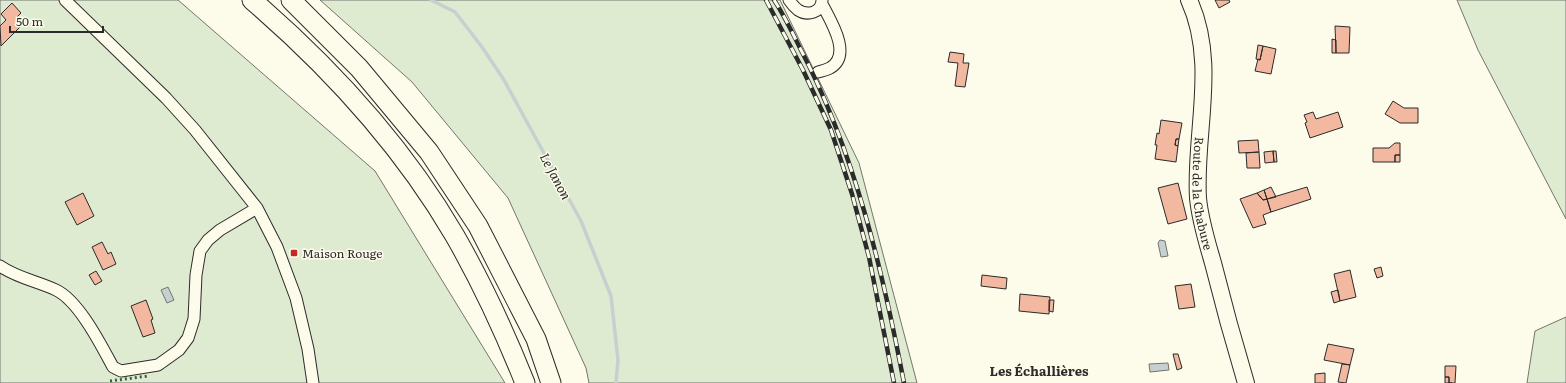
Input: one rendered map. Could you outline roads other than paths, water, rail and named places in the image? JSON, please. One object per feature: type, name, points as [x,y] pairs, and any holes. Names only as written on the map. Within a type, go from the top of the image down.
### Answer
[{"type":"highway","points":[[252,0],[335,78],[406,162],[455,236],[509,343],[525,383]]},
{"type":"highway","points":[[291,0],[359,68],[429,152],[478,226],[536,340],[551,383]]},
{"type":"main road","name":"Route de la Chabure","points":[[1189,0],[1198,28],[1203,70],[1203,114],[1198,171],[1198,200],[1203,226],[1230,329],[1246,383]]},
{"type":"street","points":[[65,0],[166,98],[185,119],[257,208],[277,247],[296,298],[308,349],[313,383]]},
{"type":"street","points":[[789,0],[796,9],[803,12],[812,13],[818,10],[822,2]]},
{"type":"street","points":[[818,72],[831,68],[840,53],[839,43],[822,2]]},
{"type":"street","points":[[0,266],[19,276],[56,290],[67,298],[78,308],[114,368],[117,370],[121,371],[158,365],[179,350],[188,338],[194,319],[196,275],[200,251],[208,240],[220,230],[257,208]]},
{"type":"waterway","name":"Le Janon","points":[[431,0],[455,12],[482,47],[504,80],[581,221],[611,296],[618,360],[616,383]]},
{"type":"railway","points":[[766,0],[803,70],[831,130],[852,194],[869,257],[894,383]]},
{"type":"railway","points":[[774,0],[788,24],[819,88],[836,128],[851,170],[876,254],[904,383]]},
{"type":"place","name":"Maison Rouge","points":[[294,253]]},
{"type":"district","name":"Les Échallières","points":[[1039,370]]}]
